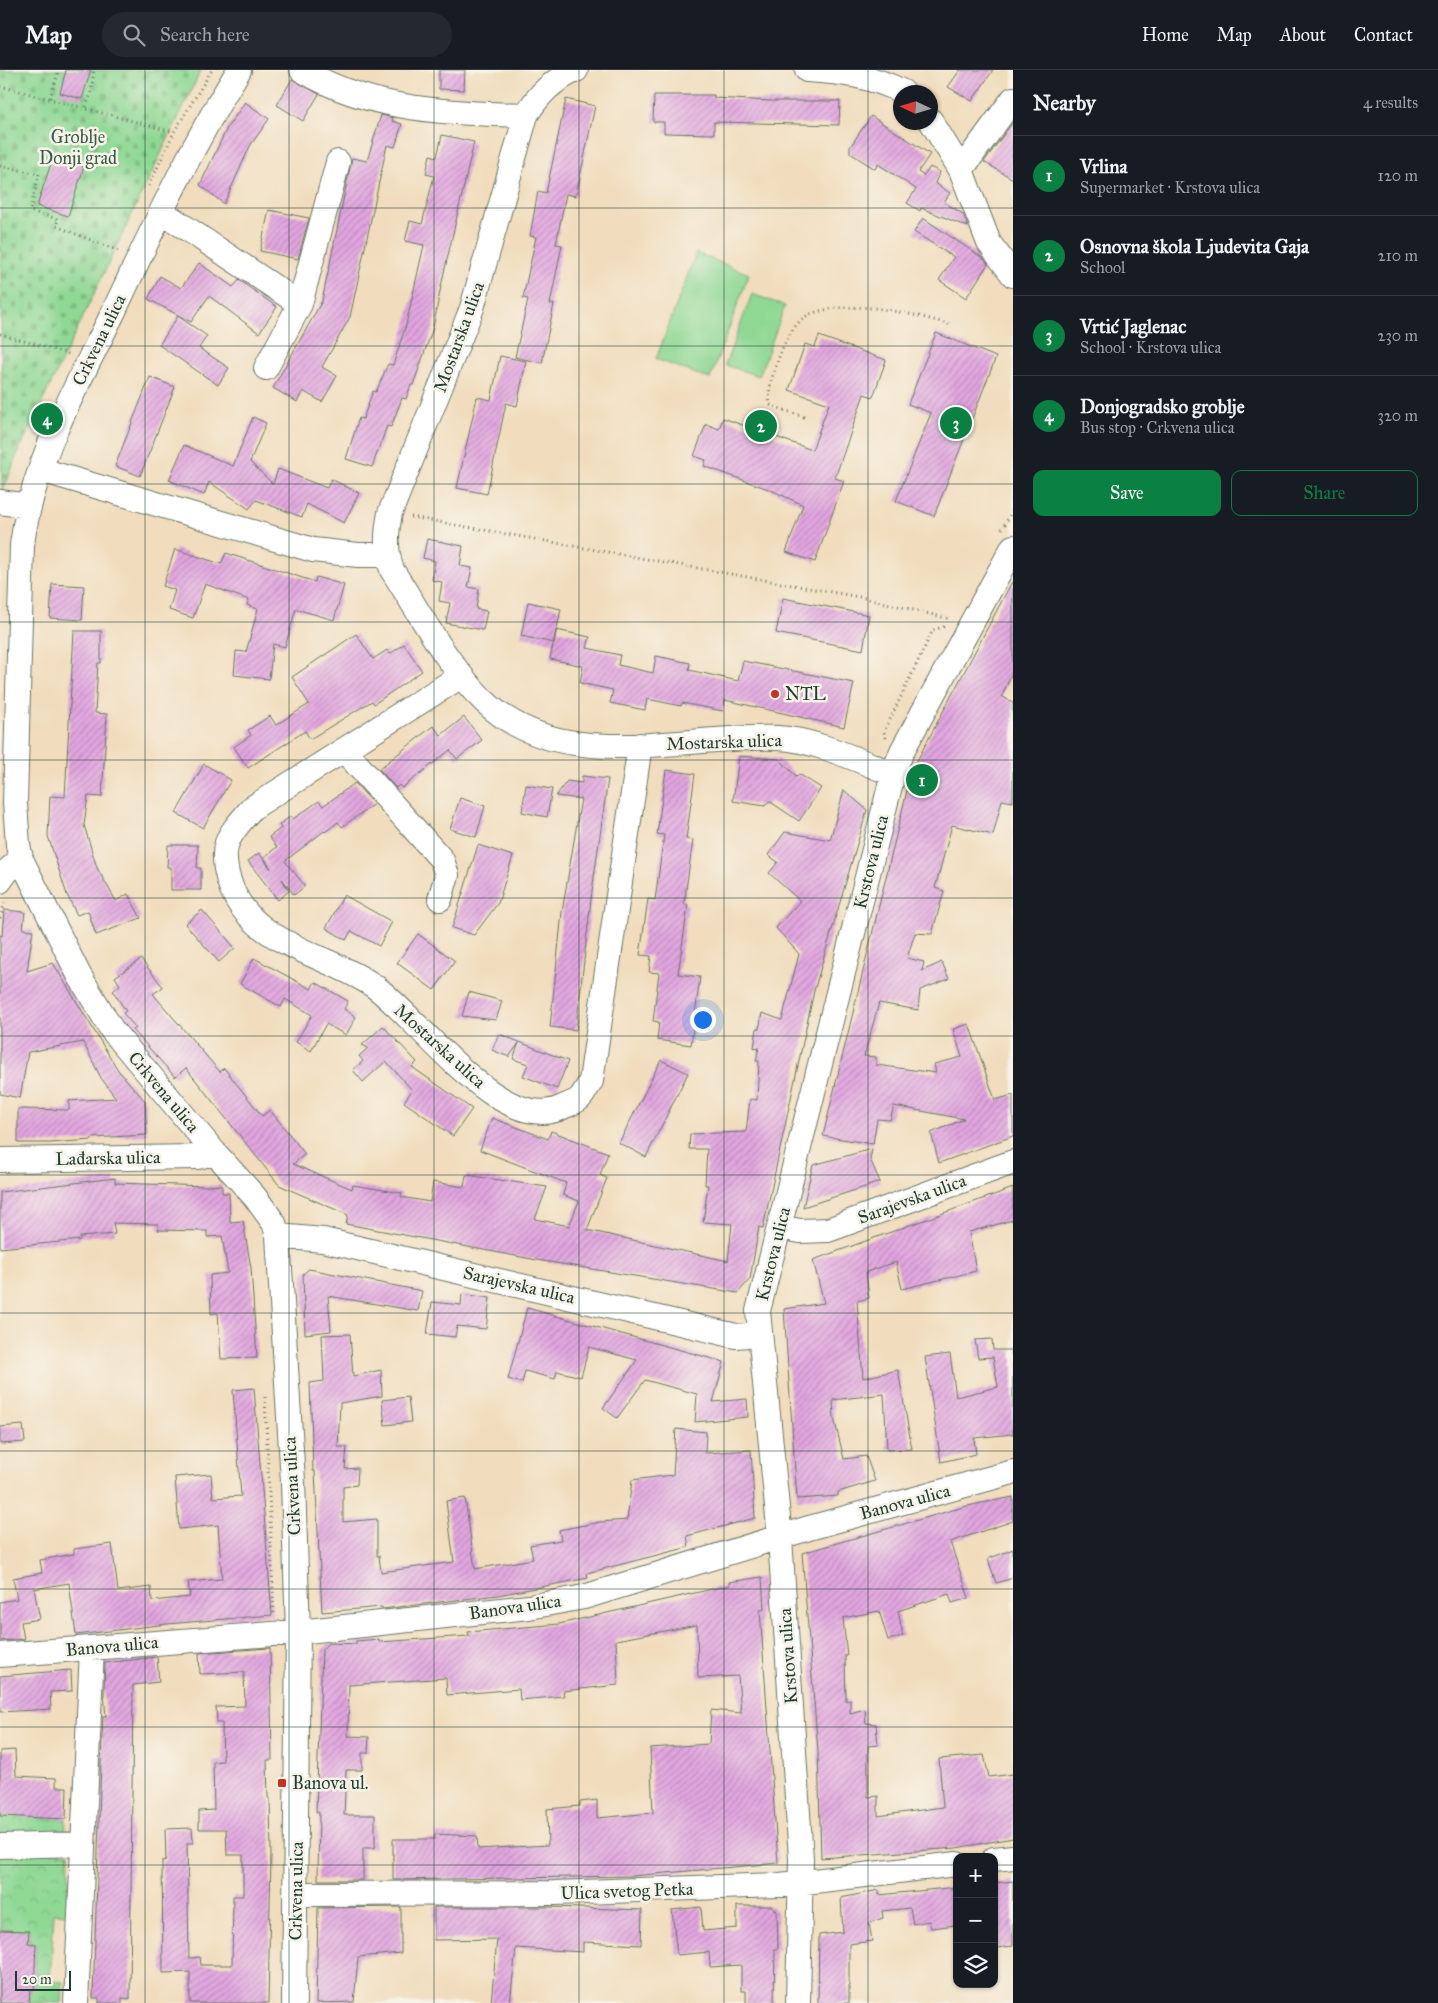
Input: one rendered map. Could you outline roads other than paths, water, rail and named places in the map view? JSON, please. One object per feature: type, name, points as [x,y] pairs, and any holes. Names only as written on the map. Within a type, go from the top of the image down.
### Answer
[{"type":"street","name":"Crkvena ulica","points":[[239,70],[195,144],[138,260],[64,413],[28,506],[22,545],[15,803],[18,845],[22,859],[79,975],[112,1030],[267,1212],[278,1236],[293,1482],[298,1632],[294,2003]]},
{"type":"street","points":[[302,70],[319,80],[350,92],[391,104],[445,113],[526,115]]},
{"type":"street","name":"Mostarska ulica","points":[[576,70],[551,83],[536,98],[526,115],[472,308],[390,513],[386,537],[387,555],[392,570],[461,676],[484,701],[514,723],[542,736],[579,745],[640,745],[780,738],[825,748],[893,774]]},
{"type":"street","points":[[807,70],[866,76],[893,87]]},
{"type":"street","points":[[961,170],[1013,99]]},
{"type":"street","points":[[935,130],[961,170],[989,243],[1013,275]]},
{"type":"street","points":[[266,368],[300,304],[338,162]]},
{"type":"street","points":[[162,212],[300,304]]},
{"type":"street","points":[[41,470],[313,550],[358,555],[387,555]]},
{"type":"street","points":[[0,502],[28,506]]},
{"type":"street","name":"Krstova ulica","points":[[798,2003],[802,1884],[780,1538],[758,1311],[893,774],[902,751],[1013,547]]},
{"type":"street","name":"Mostarska ulica","points":[[461,676],[252,808],[228,836],[223,862],[233,895],[261,929],[375,986],[473,1080],[509,1104],[541,1112],[557,1111],[580,1098],[591,1081],[640,745]]},
{"type":"street","points":[[344,750],[442,860],[447,874],[440,899]]},
{"type":"street","points":[[0,881],[7,871],[22,859]]},
{"type":"street","name":"Lađarska ulica","points":[[0,1160],[197,1157],[215,1153]]},
{"type":"street","name":"Sarajevska ulica","points":[[780,1227],[800,1231],[828,1230],[1013,1162]]},
{"type":"street","name":"Sarajevska ulica","points":[[278,1236],[323,1240],[736,1336],[759,1334]]},
{"type":"street","name":"Banova ulica","points":[[0,1654],[298,1632],[468,1614],[584,1597],[780,1538],[1013,1472]]},
{"type":"street","points":[[76,2003],[92,1648]]},
{"type":"street","points":[[0,1846],[83,1844]]},
{"type":"street","points":[[998,1858],[1013,1856]]},
{"type":"street","name":"Ulica svetog Petka","points":[[296,1894],[555,1893],[802,1884],[953,1865]]},
{"type":"place","name":"Donjogradsko groblje","points":[[47,419]]},
{"type":"place","name":"Vrtić Jaglenac","points":[[956,423]]},
{"type":"place","name":"Osnovna škola Ljudevita Gaja","points":[[761,426]]},
{"type":"place","name":"NTL","points":[[775,694]]},
{"type":"place","name":"Vrlina","points":[[922,780]]},
{"type":"place","name":"Banova ul.","points":[[282,1783]]},
{"type":"park label","name":"Groblje Donji grad","points":[[78,147]]}]
